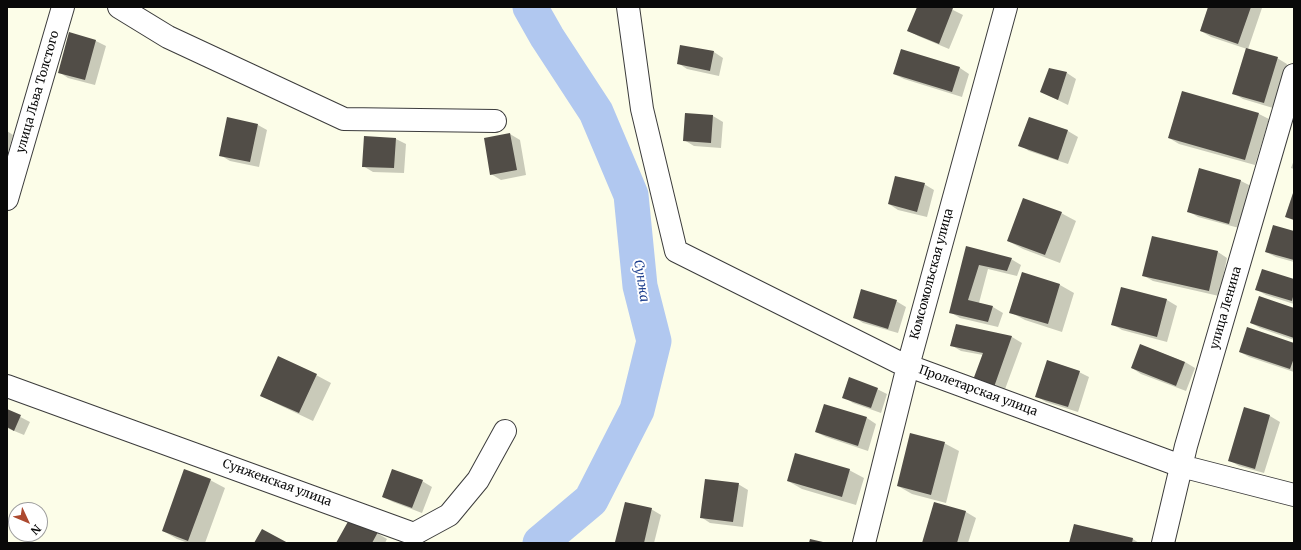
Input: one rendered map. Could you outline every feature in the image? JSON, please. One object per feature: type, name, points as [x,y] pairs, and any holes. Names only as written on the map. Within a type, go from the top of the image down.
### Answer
[{"type":"street","name":"улица Льва Толстого","points":[[7,199],[63,7]]},
{"type":"street","points":[[120,7],[168,37],[344,119],[495,121]]},
{"type":"street","name":"Пролетарская улица","points":[[628,7],[642,110],[676,251],[908,366],[1181,466],[1294,495]]},
{"type":"street","name":"Комсомольская улица","points":[[864,543],[908,366],[1006,7]]},
{"type":"street","name":"улица Ленина","points":[[1163,543],[1186,446],[1294,75]]},
{"type":"street","name":"Сунженская улица","points":[[7,386],[414,534],[449,515],[478,480],[505,431]]},
{"type":"building","points":[[917,7],[953,8],[939,44],[907,31]]},
{"type":"building","points":[[1208,7],[1251,7],[1238,44],[1200,31]]},
{"type":"building","points":[[69,32],[96,40],[85,80],[58,73]]},
{"type":"building","points":[[680,45],[714,51],[710,71],[677,64]]},
{"type":"building","points":[[1246,48],[1278,57],[1264,103],[1232,94]]},
{"type":"building","points":[[901,49],[960,67],[952,92],[893,74]]},
{"type":"building","points":[[1049,68],[1067,72],[1058,100],[1040,92]]},
{"type":"building","points":[[1182,91],[1259,113],[1245,160],[1168,138]]},
{"type":"building","points":[[685,113],[713,115],[711,143],[683,141]]},
{"type":"building","points":[[227,117],[258,124],[250,162],[219,156]]},
{"type":"building","points":[[1029,117],[1068,130],[1058,160],[1018,146]]},
{"type":"building","points":[[510,133],[517,170],[490,175],[484,138]]},
{"type":"building","points":[[364,136],[396,138],[394,168],[362,167]]},
{"type":"building","points":[[1199,168],[1241,180],[1229,224],[1187,212]]},
{"type":"building","points":[[895,176],[925,183],[917,212],[888,204]]},
{"type":"building","points":[[1294,190],[1294,220],[1285,217]]},
{"type":"building","points":[[1023,198],[1062,212],[1045,255],[1007,241]]},
{"type":"building","points":[[1273,225],[1294,231],[1294,260],[1265,252]]},
{"type":"building","points":[[1152,236],[1218,251],[1209,291],[1142,276]]},
{"type":"building","points":[[966,246],[1012,258],[1007,271],[979,265],[968,300],[993,306],[988,322],[949,313]]},
{"type":"building","points":[[1262,269],[1294,279],[1294,293],[1292,301],[1255,290]]},
{"type":"building","points":[[1022,272],[1060,284],[1048,324],[1009,313]]},
{"type":"building","points":[[1121,287],[1167,299],[1157,337],[1111,325]]},
{"type":"building","points":[[861,289],[897,300],[888,329],[853,318]]},
{"type":"building","points":[[1259,296],[1294,308],[1294,338],[1250,323]]},
{"type":"building","points":[[956,324],[1012,336],[994,387],[973,380],[983,353],[950,346]]},
{"type":"building","points":[[1247,327],[1294,343],[1294,358],[1290,369],[1239,352]]},
{"type":"building","points":[[1140,344],[1185,362],[1176,386],[1131,368]]},
{"type":"building","points":[[278,356],[317,374],[299,413],[260,396]]},
{"type":"building","points":[[1047,360],[1080,371],[1068,407],[1035,397]]},
{"type":"building","points":[[849,377],[878,388],[871,408],[842,398]]},
{"type":"building","points":[[824,404],[867,417],[858,446],[815,432]]},
{"type":"building","points":[[1244,407],[1270,415],[1255,469],[1228,461]]},
{"type":"building","points":[[7,409],[21,415],[14,431],[7,427]]},
{"type":"building","points":[[910,433],[945,442],[931,495],[897,486]]},
{"type":"building","points":[[795,453],[850,469],[842,497],[787,481]]},
{"type":"building","points":[[184,469],[211,479],[188,541],[162,531]]},
{"type":"building","points":[[392,469],[423,480],[412,508],[382,497]]},
{"type":"building","points":[[705,479],[739,483],[733,522],[700,518]]},
{"type":"building","points":[[625,502],[652,508],[644,543],[615,542]]},
{"type":"building","points":[[934,502],[966,511],[957,543],[922,543]]},
{"type":"building","points":[[350,518],[378,532],[372,543],[336,543]]},
{"type":"building","points":[[1074,524],[1133,538],[1132,543],[1069,543]]},
{"type":"building","points":[[262,529],[288,543],[254,543]]},
{"type":"building","points":[[810,539],[823,542],[823,543],[809,543]]},
{"type":"waterway","name":"Сунжа","points":[[530,7],[547,37],[596,112],[631,195],[640,286],[654,341],[637,410],[591,500],[540,543]]}]
